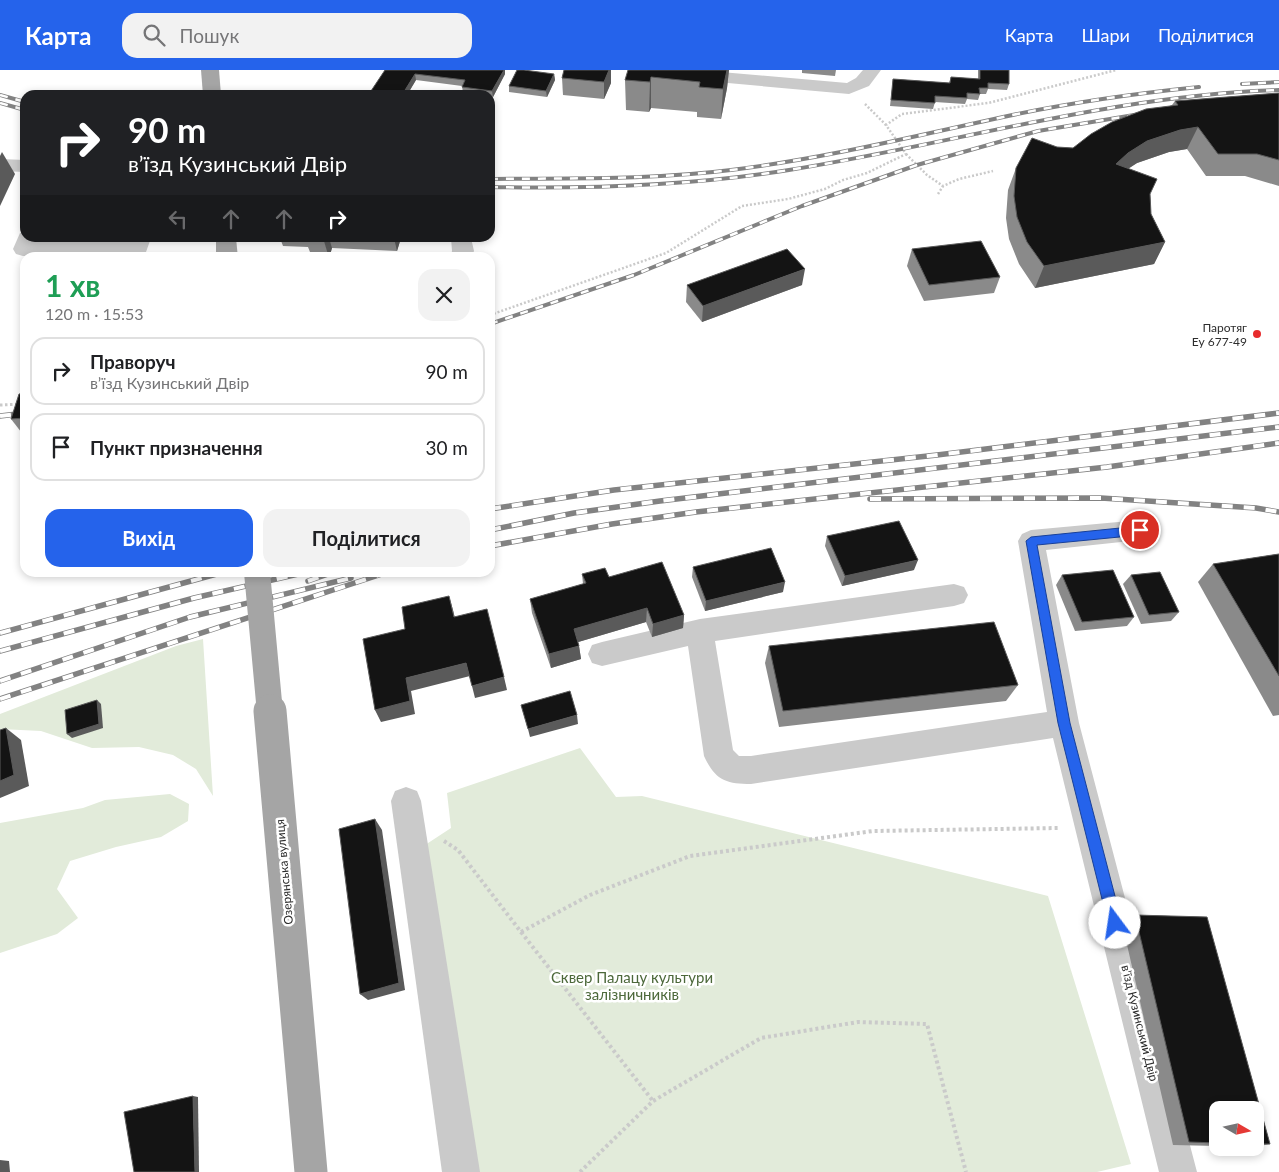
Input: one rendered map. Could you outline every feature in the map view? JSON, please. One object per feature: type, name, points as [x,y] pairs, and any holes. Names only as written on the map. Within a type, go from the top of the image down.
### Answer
[{"type":"main road","points":[[210,70],[212,90]]},
{"type":"main road","name":"Озерянська вулиця","points":[[257,577],[311,1172]]},
{"type":"street","points":[[639,70],[849,89],[860,86],[872,70]]},
{"type":"street","points":[[0,165],[20,166]]},
{"type":"street","points":[[26,242],[23,249],[139,247],[140,242]]},
{"type":"street","name":"в’їзд Кузинський Двір","points":[[1140,530],[1031,541],[1064,723],[1178,1172]]},
{"type":"street","points":[[602,654],[700,631],[954,595]]},
{"type":"street","points":[[700,631],[719,756],[732,770],[751,770],[1064,723]]},
{"type":"street","points":[[407,811],[461,1172]]},
{"type":"path","points":[[886,124],[902,114],[988,103],[1116,70]]},
{"type":"path","points":[[849,89],[886,124],[906,154],[927,175],[943,186]]},
{"type":"path","points":[[495,313],[666,253],[742,206],[788,199],[826,189],[843,180],[867,174],[906,154]]},
{"type":"path","points":[[938,194],[943,186],[959,179],[993,172]]},
{"type":"path","points":[[0,405],[20,404]]},
{"type":"path","points":[[407,811],[458,850],[653,1101]]},
{"type":"path","points":[[521,932],[590,895],[690,856],[873,830],[1091,827]]},
{"type":"path","points":[[580,1172],[653,1101],[761,1038],[858,1022],[927,1024],[966,1172]]},
{"type":"green space","points":[[203,639],[213,796],[196,769],[173,755],[139,747],[92,748],[41,731],[0,729],[0,714],[176,646]]},
{"type":"green space","name":"Сквер Палацу культури залізничників","points":[[580,748],[616,797],[642,796],[1048,896],[1131,1164],[1097,1172],[470,1172],[422,847],[451,828],[447,793]]},
{"type":"green space","points":[[170,794],[189,804],[188,821],[161,837],[116,847],[70,861],[57,889],[78,918],[57,934],[0,953],[0,823],[83,808],[105,800]]},
{"type":"building","points":[[385,70],[504,70],[493,90],[462,87],[465,80],[415,74],[405,90],[372,90]]},
{"type":"building","points":[[517,70],[554,74],[546,91],[509,86]]},
{"type":"building","points":[[564,70],[609,70],[604,82],[562,78]]},
{"type":"building","points":[[628,70],[727,70],[723,89],[699,87],[700,82],[651,77],[650,82],[625,80]]},
{"type":"building","points":[[980,70],[1009,70],[1009,84],[988,83],[988,88],[979,88],[980,94],[967,93],[967,98],[935,96],[935,103],[891,100],[893,79],[950,83],[951,77],[980,79]]},
{"type":"building","points":[[1279,93],[1279,160],[1257,154],[1218,154],[1198,127],[1180,130],[1147,141],[1128,153],[1116,164],[1157,179],[1150,194],[1151,214],[1165,242],[1044,266],[1027,242],[1017,217],[1014,196],[1016,168],[1032,138],[1057,147],[1073,148],[1091,134],[1112,122],[1146,109],[1178,105],[1175,101]]},
{"type":"building","points":[[981,241],[1000,277],[929,285],[912,249]]},
{"type":"building","points":[[787,249],[805,269],[703,306],[687,285]]},
{"type":"building","points":[[19,394],[20,418],[11,419]]},
{"type":"building","points":[[899,521],[918,560],[845,576],[827,536]]},
{"type":"building","points":[[771,548],[785,582],[706,601],[693,567]]},
{"type":"building","points":[[1279,554],[1279,676],[1213,564]]},
{"type":"building","points":[[662,562],[684,615],[653,624],[647,608],[574,629],[579,646],[549,654],[530,599],[586,583],[582,574],[605,568],[609,577]]},
{"type":"building","points":[[1113,570],[1134,617],[1082,622],[1062,575]]},
{"type":"building","points":[[1160,572],[1179,612],[1149,615],[1131,575]]},
{"type":"building","points":[[449,596],[454,617],[487,609],[504,677],[472,686],[466,663],[406,678],[410,701],[375,710],[363,639],[405,629],[402,607]]},
{"type":"building","points":[[994,622],[1018,685],[783,711],[769,646]]},
{"type":"building","points":[[570,691],[577,715],[528,729],[521,705]]},
{"type":"building","points":[[97,700],[99,724],[67,734],[65,710]]},
{"type":"building","points":[[6,728],[14,775],[0,781],[0,730]]},
{"type":"building","points":[[375,819],[399,983],[360,994],[339,829]]},
{"type":"building","points":[[1135,915],[1207,917],[1258,1101],[1209,1101],[1209,1143],[1189,1142]]},
{"type":"building","points":[[193,1096],[195,1172],[134,1172],[124,1112]]},
{"type":"building","points":[[1264,1122],[1270,1144],[1264,1144]]},
{"type":"railway","points":[[1242,84],[1279,82]]},
{"type":"railway","points":[[495,179],[641,177],[731,170],[830,154],[1070,104],[1199,87]]},
{"type":"railway","points":[[495,187],[602,187],[715,180],[789,170],[1033,122],[1155,101],[1279,90]]},
{"type":"railway","points":[[0,95],[20,101]]},
{"type":"railway","points":[[0,103],[20,109]]},
{"type":"railway","points":[[495,322],[634,275],[802,206],[917,165],[1038,131],[1140,114]]},
{"type":"railway","points":[[495,508],[614,490],[937,455],[1279,413]]},
{"type":"railway","points":[[0,416],[20,414]]},
{"type":"railway","points":[[495,529],[574,513],[660,501],[1279,427]]},
{"type":"railway","points":[[495,545],[612,524],[696,512],[1107,467],[1279,443]]},
{"type":"railway","points":[[870,499],[1101,498],[1256,508],[1279,512]]},
{"type":"railway","points":[[0,633],[206,577]]},
{"type":"railway","points":[[0,651],[194,598],[285,577]]},
{"type":"railway","points":[[308,581],[320,577]]},
{"type":"railway","points":[[0,699],[373,577]]},
{"type":"railway","points":[[0,681],[190,617],[351,578]]},
{"type":"place","name":"Паротяг Еу 677-49","points":[[1257,334]]},
{"type":"route","points":[[1115,923],[1064,723],[1031,541],[1140,530]]}]
